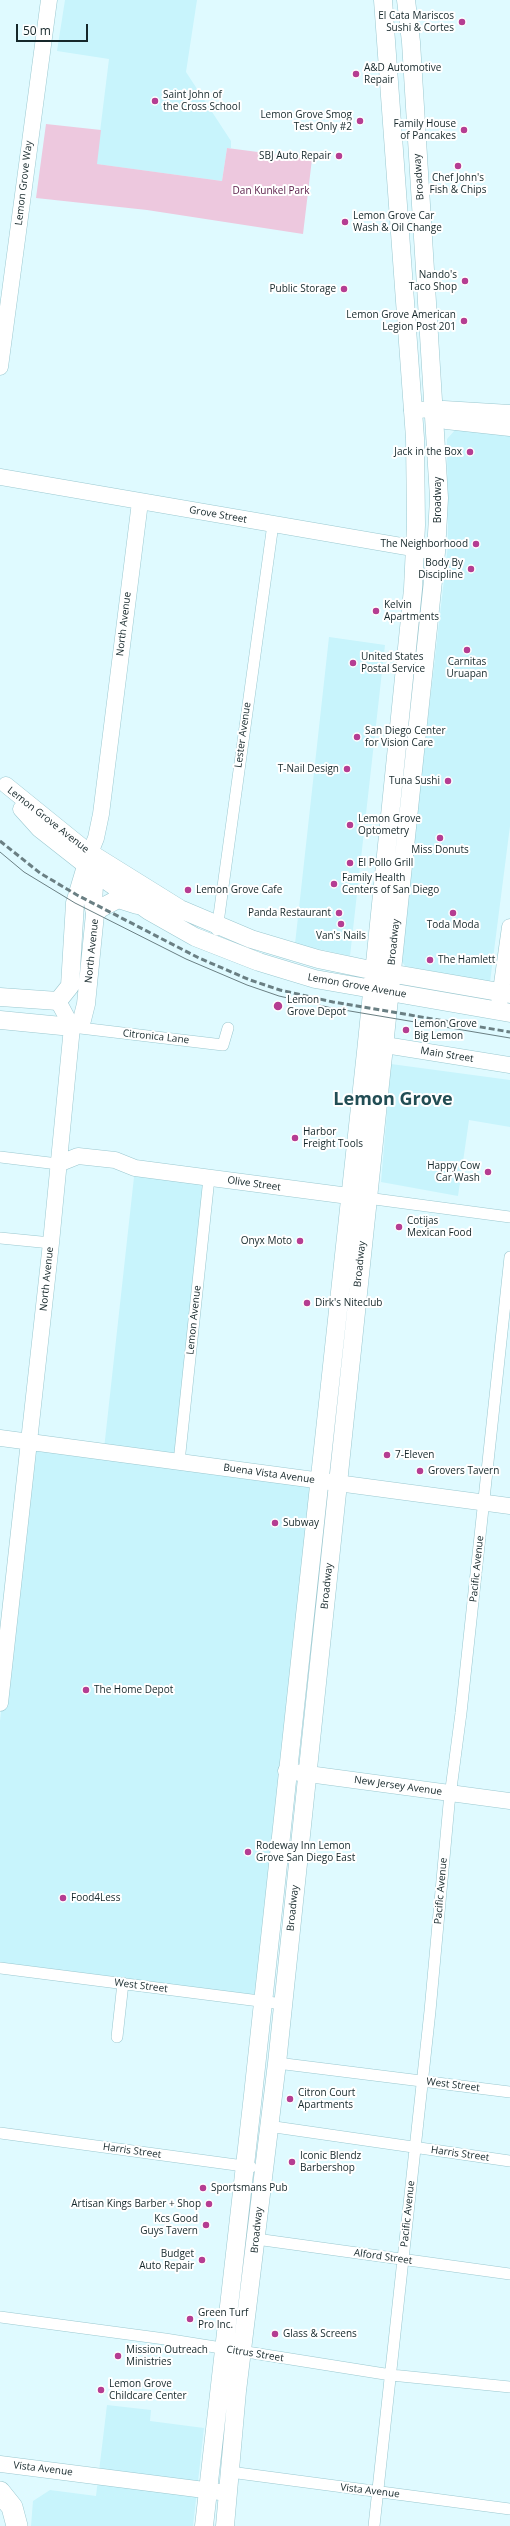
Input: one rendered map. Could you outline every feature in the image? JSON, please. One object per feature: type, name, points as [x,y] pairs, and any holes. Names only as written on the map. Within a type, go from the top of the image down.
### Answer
[{"type":"highway","points":[[0,2492],[12,2507],[17,2526]]},
{"type":"main road","name":"Lemon Grove Way","points":[[0,366],[49,0]]},
{"type":"main road","name":"Broadway","points":[[225,2526],[230,2472],[233,2351],[243,2166],[318,1480],[359,1197],[384,1045],[390,992],[383,972],[415,548],[416,485],[383,0]]},
{"type":"main road","name":"Broadway","points":[[204,2526],[207,2490],[256,2239],[268,2126],[277,2062],[337,1483],[359,1197],[372,989],[383,972],[436,552],[439,498],[411,42],[406,0]]},
{"type":"main road","points":[[412,410],[510,413]]},
{"type":"main road","points":[[433,410],[446,421],[510,428]]},
{"type":"main road","name":"Grove Street","points":[[0,477],[436,552]]},
{"type":"main road","name":"North Avenue","points":[[0,1703],[51,1243],[72,1028],[82,1020],[86,1004],[95,914],[93,903],[96,838],[101,814],[140,502]]},
{"type":"main road","name":"Lemon Grove Avenue","points":[[3,782],[22,810],[39,829],[94,864],[180,909],[218,926],[292,951],[383,972],[505,993]]},
{"type":"main road","name":"North Avenue","points":[[58,1002],[70,986],[75,903],[94,864]]},
{"type":"main road","name":"Lemon Grove Avenue","points":[[94,864],[149,911],[216,946],[315,979],[504,1012]]},
{"type":"main road","points":[[95,914],[100,908],[118,899],[149,911]]},
{"type":"main road","points":[[504,1012],[510,927]]},
{"type":"main road","points":[[0,997],[58,1002],[72,1028]]},
{"type":"main road","points":[[0,1020],[72,1028]]},
{"type":"main road","name":"Main Street","points":[[384,1045],[510,1065]]},
{"type":"main road","name":"Olive Street","points":[[58,1164],[78,1156],[115,1160],[135,1168],[359,1197]]},
{"type":"main road","name":"Buena Vista Avenue","points":[[0,1438],[510,1506]]},
{"type":"main road","name":"New Jersey Avenue","points":[[286,1771],[510,1801]]},
{"type":"main road","name":"Vista Avenue","points":[[0,2464],[228,2493]]},
{"type":"street","name":"Lester Avenue","points":[[216,946],[273,524]]},
{"type":"street","name":"Citronica Lane","points":[[72,1028],[223,1045],[228,1028]]},
{"type":"street","name":"Olive Street","points":[[0,1157],[58,1164]]},
{"type":"street","name":"Lemon Avenue","points":[[178,1462],[209,1178]]},
{"type":"street","name":"Olive Street","points":[[359,1197],[510,1217]]},
{"type":"street","points":[[0,1238],[51,1243]]},
{"type":"street","name":"Pacific Avenue","points":[[374,2526],[422,2081],[450,1793],[462,1713],[510,1257]]},
{"type":"street","name":"West Street","points":[[0,1968],[283,2004]]},
{"type":"street","points":[[117,2037],[123,1984]]},
{"type":"street","name":"West Street","points":[[277,2062],[510,2092]]},
{"type":"street","name":"Harris Street","points":[[268,2126],[510,2161]]},
{"type":"street","name":"Harris Street","points":[[0,2134],[263,2169]]},
{"type":"street","name":"Alford Street","points":[[256,2239],[510,2274]]},
{"type":"street","name":"Citrus Street","points":[[0,2317],[164,2339],[391,2375],[510,2387]]},
{"type":"street","name":"Vista Avenue","points":[[230,2472],[510,2510]]},
{"type":"shaded area","name":"Saint John of the Cross School","points":[[65,0],[197,0],[186,72],[231,141],[231,148],[227,148],[222,181],[96,164],[109,59],[57,51]]},
{"type":"shaded area","points":[[456,429],[510,436],[510,826],[490,982],[405,966],[400,959],[448,545],[447,439]]},
{"type":"shaded area","points":[[329,637],[385,645],[350,956],[295,944]]},
{"type":"shaded area","points":[[391,1064],[510,1080],[510,1127],[469,1120],[458,1196],[381,1182]]},
{"type":"shaded area","points":[[135,1168],[209,1178],[177,1458],[104,1449]]},
{"type":"shaded area","points":[[31,1443],[315,1481],[261,1999],[0,1966],[0,1721]]},
{"type":"shaded area","points":[[107,2405],[151,2410],[150,2421],[204,2428],[193,2526],[31,2526],[33,2501],[50,2490],[96,2496]]},
{"type":"green space","name":"Dan Kunkel Park","points":[[46,124],[101,130],[97,164],[222,181],[227,148],[312,159],[303,234],[147,210],[36,198]]},
{"type":"tram line","points":[[0,852],[24,872],[75,903],[186,959],[247,985],[279,996],[332,1008],[510,1038]]},
{"type":"railway","points":[[0,841],[40,873],[77,895],[199,958],[250,980],[280,990],[333,1002],[510,1032]]},
{"type":"place","name":"El Cata Mariscos Sushi & Cortes","points":[[462,22]]},
{"type":"place","name":"A&D Automotive Repair","points":[[356,74]]},
{"type":"place","name":"Saint John of the Cross School","points":[[155,101]]},
{"type":"place","name":"Lemon Grove Smog Test Only #2","points":[[360,121]]},
{"type":"place","name":"Family House of Pancakes","points":[[464,130]]},
{"type":"place","name":"SBJ Auto Repair","points":[[339,156]]},
{"type":"place","name":"Chef John's Fish & Chips","points":[[458,166]]},
{"type":"place","name":"Lemon Grove Car Wash & Oil Change","points":[[345,222]]},
{"type":"place","name":"Nando's Taco Shop","points":[[465,281]]},
{"type":"place","name":"Public Storage","points":[[344,289]]},
{"type":"place","name":"Lemon Grove American Legion Post 201","points":[[464,321]]},
{"type":"place","name":"Jack in the Box","points":[[470,452]]},
{"type":"place","name":"The Neighborhood","points":[[476,544]]},
{"type":"place","name":"Body By Discipline","points":[[471,569]]},
{"type":"place","name":"Kelvin Apartments","points":[[376,611]]},
{"type":"place","name":"Carnitas Uruapan","points":[[467,650]]},
{"type":"place","name":"United States Postal Service","points":[[353,663]]},
{"type":"place","name":"San Diego Center for Vision Care","points":[[357,737]]},
{"type":"place","name":"T-Nail Design","points":[[347,769]]},
{"type":"place","name":"Tuna Sushi","points":[[448,781]]},
{"type":"place","name":"Lemon Grove Optometry","points":[[350,825]]},
{"type":"place","name":"Miss Donuts","points":[[440,838]]},
{"type":"place","name":"El Pollo Grill","points":[[350,863]]},
{"type":"place","name":"Family Health Centers of San Diego","points":[[334,884]]},
{"type":"place","name":"Lemon Grove Cafe","points":[[188,890]]},
{"type":"place","name":"Panda Restaurant","points":[[339,913]]},
{"type":"place","name":"Toda Moda","points":[[453,913]]},
{"type":"place","name":"Van's Nails","points":[[341,924]]},
{"type":"place","name":"The Hamlett","points":[[430,960]]},
{"type":"place","name":"Lemon Grove Depot","points":[[278,1006]]},
{"type":"place","name":"Lemon Grove Big Lemon","points":[[406,1030]]},
{"type":"place","name":"Harbor Freight Tools","points":[[295,1138]]},
{"type":"place","name":"Happy Cow Car Wash","points":[[488,1172]]},
{"type":"place","name":"Cotijas Mexican Food","points":[[399,1227]]},
{"type":"place","name":"Onyx Moto","points":[[300,1241]]},
{"type":"place","name":"Dirk's Niteclub","points":[[307,1303]]},
{"type":"place","name":"7-Eleven","points":[[387,1455]]},
{"type":"place","name":"Grovers Tavern","points":[[420,1471]]},
{"type":"place","name":"Subway","points":[[275,1523]]},
{"type":"place","name":"The Home Depot","points":[[86,1690]]},
{"type":"place","name":"Rodeway Inn Lemon Grove San Diego East","points":[[248,1852]]},
{"type":"place","name":"Food4Less","points":[[63,1898]]},
{"type":"place","name":"Citron Court Apartments","points":[[290,2099]]},
{"type":"place","name":"Iconic Blendz Barbershop","points":[[292,2162]]},
{"type":"place","name":"Sportsmans Pub","points":[[203,2188]]},
{"type":"place","name":"Artisan Kings Barber + Shop","points":[[209,2204]]},
{"type":"place","name":"Kcs Good Guys Tavern","points":[[206,2225]]},
{"type":"place","name":"Budget Auto Repair","points":[[202,2260]]},
{"type":"place","name":"Green Turf Pro Inc.","points":[[190,2319]]},
{"type":"place","name":"Glass & Screens","points":[[275,2334]]},
{"type":"place","name":"Mission Outreach Ministries","points":[[118,2356]]},
{"type":"place","name":"Lemon Grove Childcare Center","points":[[101,2390]]},
{"type":"district","name":"Lemon Grove","points":[[393,1100]]}]
